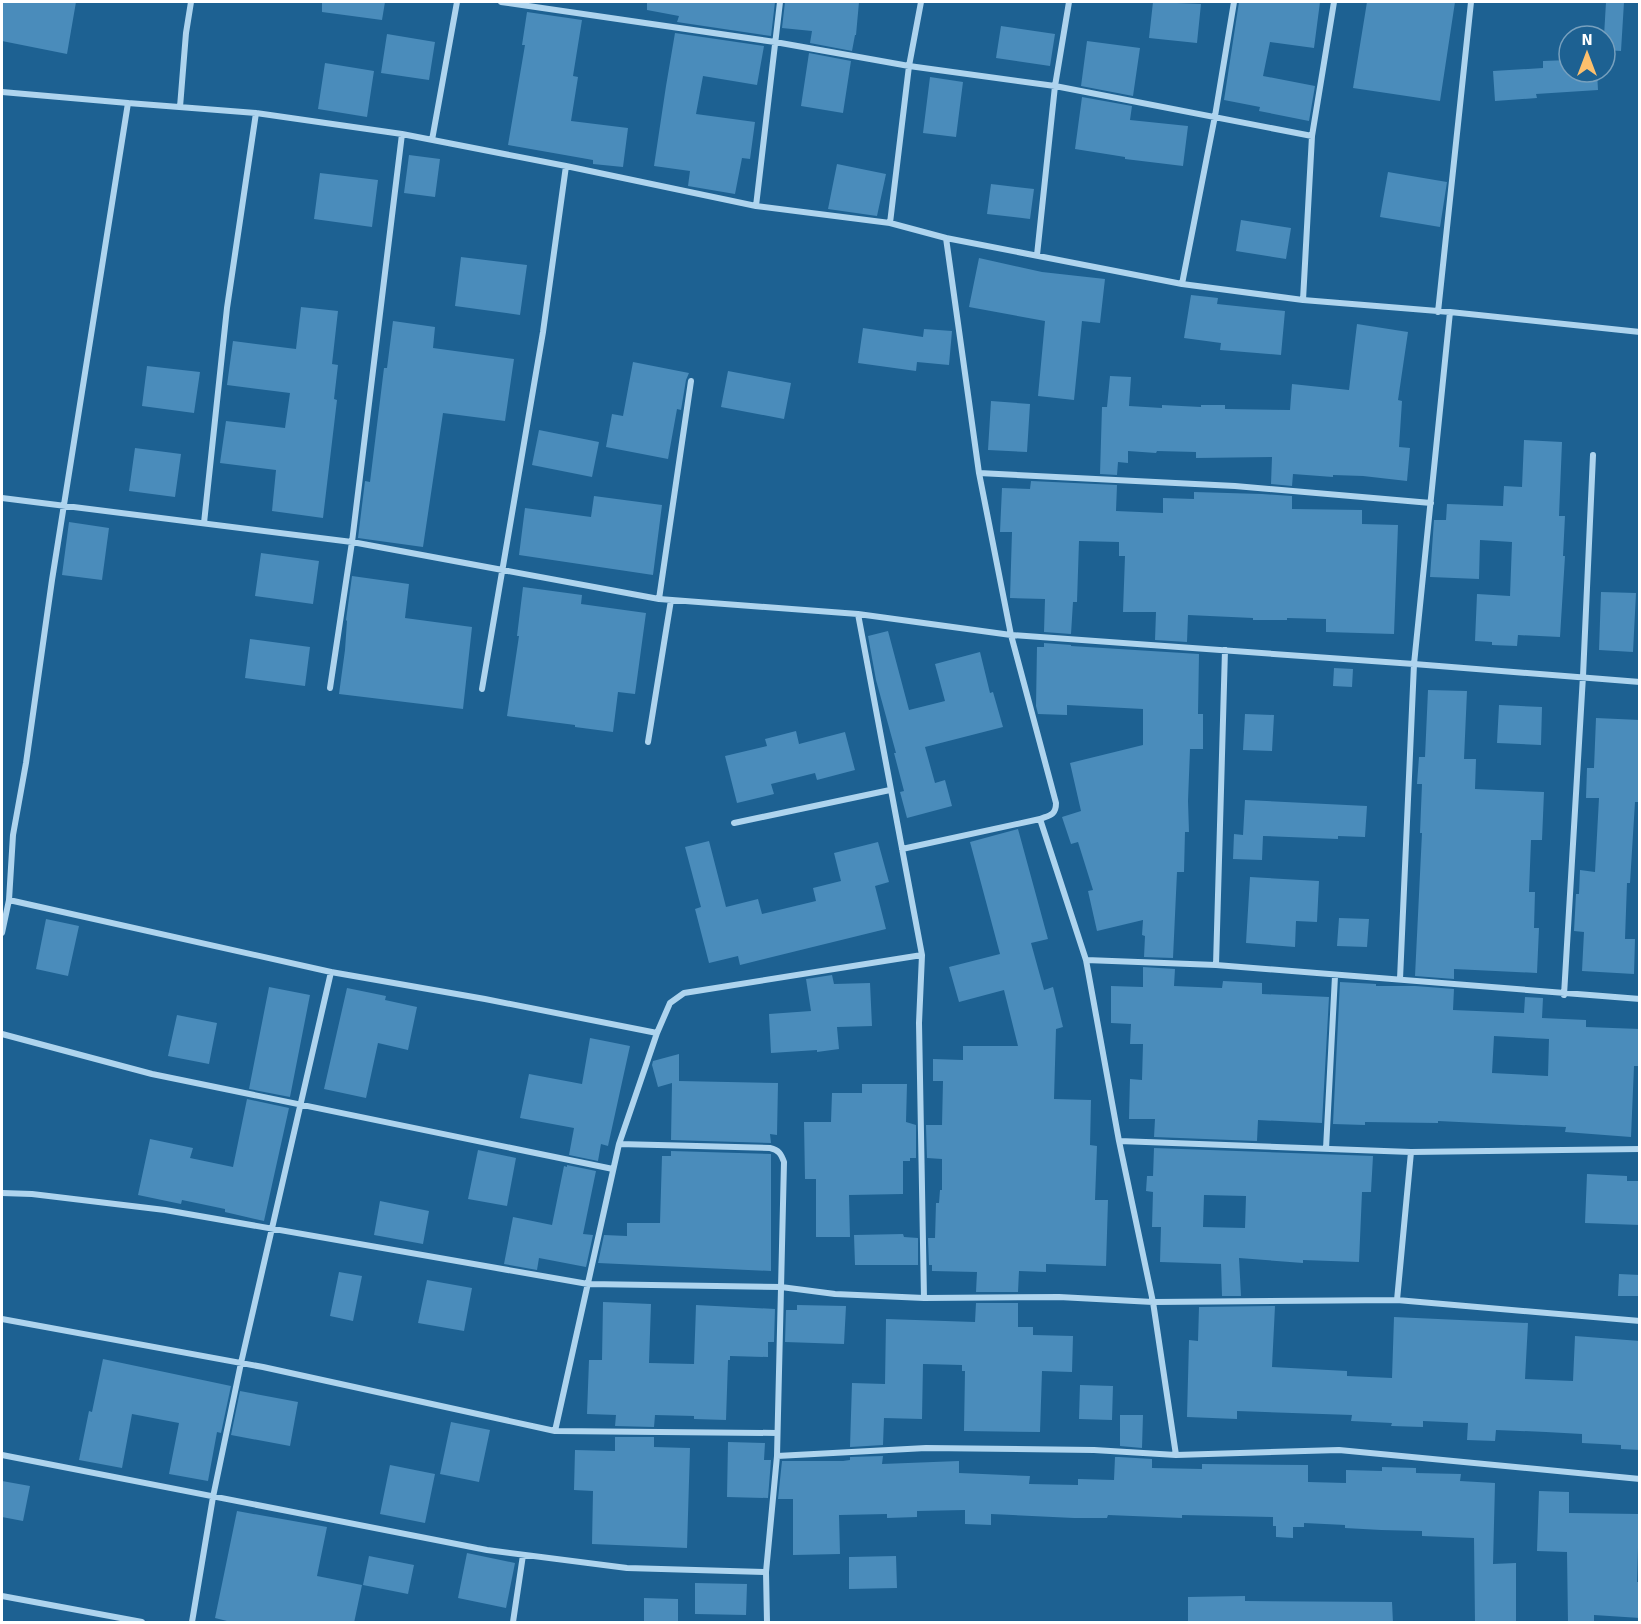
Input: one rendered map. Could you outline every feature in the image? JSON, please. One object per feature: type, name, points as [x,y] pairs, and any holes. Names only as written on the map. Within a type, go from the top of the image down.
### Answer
[{"type":"street","points":[[180,107],[191,2]]},
{"type":"street","points":[[432,140],[457,2]]},
{"type":"street","points":[[501,2],[775,42],[909,66],[1055,86],[1312,136]]},
{"type":"street","points":[[756,206],[780,2]]},
{"type":"street","points":[[890,223],[909,66],[921,2]]},
{"type":"street","points":[[1037,255],[1055,86],[1069,2]]},
{"type":"street","points":[[1182,284],[1215,116],[1234,2]]},
{"type":"street","points":[[1303,300],[1312,136],[1334,2]]},
{"type":"street","points":[[1438,312],[1471,2]]},
{"type":"street","points":[[2,92],[128,104],[256,112],[402,134],[756,206],[890,223],[946,238],[1182,284],[1303,300],[1450,312],[1640,332]]},
{"type":"street","points":[[2,933],[9,900],[13,835],[128,104]]},
{"type":"street","points":[[204,523],[227,308],[256,112]]},
{"type":"street","points":[[330,688],[352,543],[402,134]]},
{"type":"street","points":[[482,689],[543,332],[566,166]]},
{"type":"street","points":[[902,849],[1040,819],[1056,811],[1056,803],[1011,635],[979,473],[946,238]]},
{"type":"street","points":[[1401,979],[1414,664],[1450,312]]},
{"type":"street","points":[[659,599],[691,381]]},
{"type":"street","points":[[1564,995],[1583,676],[1593,455]]},
{"type":"street","points":[[979,473],[1235,486],[1431,503]]},
{"type":"street","points":[[2,498],[352,543],[659,599],[858,614],[1011,635],[1640,682]]},
{"type":"street","points":[[648,742],[671,600]]},
{"type":"street","points":[[858,614],[922,956],[919,1023],[924,1298]]},
{"type":"street","points":[[1216,965],[1225,650]]},
{"type":"street","points":[[734,823],[890,790]]},
{"type":"street","points":[[1040,819],[1086,960],[1119,1141],[1153,1302],[1176,1455]]},
{"type":"street","points":[[9,900],[331,972],[657,1032]]},
{"type":"street","points":[[555,1431],[619,1144],[657,1032],[670,1003],[684,993],[922,956]]},
{"type":"street","points":[[1086,960],[1216,965],[1335,976],[1401,979],[1564,995],[1640,999]]},
{"type":"street","points":[[192,1623],[213,1497],[241,1363],[331,972]]},
{"type":"street","points":[[1326,1149],[1335,976]]},
{"type":"street","points":[[2,1034],[152,1074],[614,1168]]},
{"type":"street","points":[[1119,1141],[1410,1152],[1640,1149]]},
{"type":"street","points":[[619,1144],[777,1150],[782,1155],[784,1162],[777,1456],[766,1572],[767,1623]]},
{"type":"street","points":[[1398,1300],[1410,1152]]},
{"type":"street","points":[[2,1193],[32,1194],[165,1209],[588,1284],[781,1287],[835,1294],[924,1298],[1059,1297],[1153,1302],[1398,1300],[1640,1321]]},
{"type":"street","points":[[2,1319],[241,1363],[555,1431],[777,1433]]},
{"type":"street","points":[[777,1456],[926,1448],[1094,1450],[1176,1455],[1339,1450],[1640,1479]]},
{"type":"street","points":[[2,1455],[487,1550],[627,1568],[766,1572]]},
{"type":"street","points":[[513,1623],[523,1555]]},
{"type":"street","points":[[2,1596],[142,1623]]},
{"type":"building","points":[[2,2],[76,2],[67,54],[2,41]]},
{"type":"building","points":[[322,2],[385,2],[382,20],[322,12]]},
{"type":"building","points":[[647,2],[775,2],[771,36],[677,22],[679,16],[647,10]]},
{"type":"building","points":[[785,2],[859,2],[852,51],[810,43],[812,31],[782,28]]},
{"type":"building","points":[[1153,2],[1201,4],[1197,43],[1149,38]]},
{"type":"building","points":[[1239,2],[1320,2],[1314,48],[1270,42],[1263,76],[1315,86],[1309,121],[1259,111],[1260,107],[1224,100]]},
{"type":"building","points":[[1367,2],[1455,2],[1440,101],[1353,88]]},
{"type":"building","points":[[1606,2],[1624,2],[1621,51],[1617,51],[1617,24],[1605,24]]},
{"type":"building","points":[[527,12],[582,20],[573,76],[578,77],[571,121],[628,128],[623,167],[593,164],[593,160],[508,145],[525,45],[522,45]]},
{"type":"building","points":[[1001,26],[1055,34],[1050,66],[996,58]]},
{"type":"building","points":[[675,33],[764,46],[757,85],[703,76],[696,114],[755,122],[750,159],[742,158],[735,194],[688,186],[690,171],[654,166]]},
{"type":"building","points":[[387,34],[435,42],[429,80],[381,73]]},
{"type":"building","points":[[1087,41],[1140,48],[1133,96],[1081,86]]},
{"type":"building","points":[[809,53],[851,61],[843,113],[801,106]]},
{"type":"building","points":[[1557,60],[1557,84],[1598,84],[1598,90],[1536,94],[1537,98],[1495,101],[1493,71],[1543,68],[1543,61]]},
{"type":"building","points":[[325,63],[374,71],[367,117],[318,109]]},
{"type":"building","points":[[930,77],[963,82],[956,137],[923,133]]},
{"type":"building","points":[[1082,97],[1132,106],[1130,120],[1188,126],[1183,166],[1125,159],[1125,157],[1075,149]]},
{"type":"building","points":[[409,155],[440,159],[435,197],[404,193]]},
{"type":"building","points":[[837,164],[886,174],[877,216],[828,209]]},
{"type":"building","points":[[1388,172],[1447,182],[1440,227],[1380,217]]},
{"type":"building","points":[[320,173],[378,180],[372,227],[314,219]]},
{"type":"building","points":[[991,184],[1034,189],[1030,219],[987,214]]},
{"type":"building","points":[[1241,220],[1291,228],[1286,259],[1236,251]]},
{"type":"building","points":[[461,257],[527,265],[520,315],[455,306]]},
{"type":"building","points":[[979,258],[1042,272],[1105,279],[1100,323],[1082,321],[1074,400],[1038,396],[1045,321],[969,307]]},
{"type":"building","points":[[1191,295],[1218,298],[1217,304],[1285,311],[1281,355],[1220,350],[1221,343],[1184,338]]},
{"type":"building","points":[[301,307],[338,311],[332,364],[338,365],[334,399],[337,400],[323,518],[272,511],[276,470],[220,463],[226,421],[285,428],[290,393],[227,385],[233,341],[296,349]]},
{"type":"building","points":[[393,321],[435,327],[433,348],[514,359],[505,421],[443,413],[423,547],[358,538],[365,481],[370,482],[384,368],[387,368]]},
{"type":"building","points":[[1357,324],[1408,332],[1398,400],[1402,401],[1399,447],[1410,448],[1407,481],[1363,476],[1333,475],[1333,477],[1293,474],[1292,486],[1271,484],[1272,457],[1196,458],[1196,452],[1157,451],[1156,453],[1128,451],[1128,463],[1118,462],[1117,475],[1100,474],[1102,407],[1107,407],[1110,376],[1131,377],[1129,406],[1162,408],[1162,405],[1201,407],[1201,405],[1225,405],[1225,409],[1290,410],[1292,384],[1349,390]]},
{"type":"building","points":[[863,328],[923,337],[924,329],[952,331],[949,365],[917,362],[916,371],[858,363]]},
{"type":"building","points":[[633,362],[689,373],[681,410],[677,409],[668,459],[606,447],[612,414],[623,416]]},
{"type":"building","points":[[147,366],[200,372],[194,413],[142,406]]},
{"type":"building","points":[[728,371],[791,383],[784,419],[721,407]]},
{"type":"building","points":[[991,401],[1030,404],[1027,452],[988,450]]},
{"type":"building","points":[[539,430],[599,442],[592,477],[532,465]]},
{"type":"building","points":[[1524,440],[1562,442],[1559,516],[1565,516],[1563,556],[1565,556],[1560,637],[1518,635],[1517,646],[1492,645],[1492,642],[1475,641],[1477,594],[1510,596],[1512,542],[1480,540],[1479,579],[1430,577],[1434,520],[1446,520],[1447,504],[1503,506],[1504,486],[1522,487]]},
{"type":"building","points":[[135,448],[181,454],[175,497],[129,491]]},
{"type":"building","points":[[1031,481],[1117,485],[1116,511],[1163,513],[1163,498],[1194,499],[1194,492],[1262,494],[1292,496],[1292,509],[1362,510],[1362,524],[1398,525],[1394,634],[1326,632],[1326,619],[1253,620],[1253,618],[1188,615],[1187,642],[1155,640],[1156,612],[1123,612],[1125,556],[1119,556],[1119,542],[1079,541],[1077,602],[1073,602],[1071,634],[1044,632],[1045,599],[1010,598],[1012,532],[1000,532],[1002,488],[1030,489]]},
{"type":"building","points":[[594,496],[662,505],[653,575],[519,555],[525,508],[591,517]]},
{"type":"building","points":[[69,522],[109,528],[102,580],[62,575]]},
{"type":"building","points":[[261,553],[319,561],[313,604],[255,596]]},
{"type":"building","points":[[352,576],[409,584],[405,618],[472,627],[463,709],[339,694]]},
{"type":"building","points":[[523,587],[582,595],[581,604],[646,613],[635,694],[618,692],[613,732],[507,716],[519,636],[517,636]]},
{"type":"building","points":[[1601,592],[1636,593],[1633,652],[1599,650]]},
{"type":"building","points":[[888,631],[909,710],[945,701],[935,664],[980,652],[990,693],[993,692],[1003,727],[925,747],[935,783],[945,780],[952,806],[907,818],[900,792],[904,791],[894,753],[896,753],[876,680],[868,636]]},
{"type":"building","points":[[250,639],[310,647],[305,686],[245,678]]},
{"type":"building","points":[[1044,643],[1199,654],[1198,714],[1203,714],[1203,749],[1190,749],[1189,832],[1185,832],[1184,872],[1177,872],[1173,958],[1144,957],[1143,920],[1097,931],[1088,891],[1093,890],[1078,842],[1071,844],[1062,817],[1081,811],[1070,763],[1143,745],[1143,709],[1067,705],[1067,715],[1038,714],[1036,706],[1037,647],[1044,647]]},
{"type":"building","points":[[1334,668],[1353,669],[1352,687],[1333,686]]},
{"type":"building","points":[[1428,690],[1467,691],[1464,759],[1476,759],[1475,789],[1544,792],[1542,840],[1531,840],[1529,892],[1535,892],[1534,928],[1539,928],[1537,973],[1454,969],[1454,979],[1415,976],[1422,833],[1420,833],[1422,784],[1417,784],[1419,757],[1425,757]]},
{"type":"building","points":[[1499,705],[1542,707],[1541,745],[1497,743]]},
{"type":"building","points":[[1245,714],[1274,715],[1272,751],[1243,750]]},
{"type":"building","points":[[1596,718],[1640,720],[1640,802],[1635,802],[1630,883],[1627,883],[1625,939],[1635,939],[1634,974],[1582,971],[1584,932],[1574,931],[1580,870],[1595,872],[1599,798],[1586,798],[1587,768],[1594,768]]},
{"type":"building","points":[[796,731],[799,744],[845,732],[855,770],[817,780],[815,773],[771,784],[774,794],[737,803],[725,756],[767,746],[765,739]]},
{"type":"building","points":[[1245,800],[1367,806],[1365,837],[1338,836],[1338,839],[1263,836],[1262,860],[1233,859],[1234,834],[1243,835]]},
{"type":"building","points":[[1018,829],[1048,939],[1031,943],[1044,990],[1053,987],[1063,1027],[1056,1029],[1054,1099],[1091,1100],[1090,1145],[1097,1146],[1095,1200],[1108,1200],[1106,1266],[1046,1264],[1046,1272],[1019,1271],[1018,1292],[976,1292],[977,1272],[932,1271],[932,1265],[929,1265],[928,1238],[935,1238],[936,1203],[939,1203],[940,1190],[942,1190],[942,1159],[927,1158],[926,1125],[942,1125],[943,1081],[933,1081],[933,1059],[963,1060],[963,1046],[1018,1046],[1004,990],[959,1002],[949,967],[1000,954],[970,842]]},
{"type":"building","points":[[709,841],[726,907],[758,899],[762,914],[816,901],[813,888],[841,881],[834,853],[878,842],[889,882],[875,886],[886,929],[740,965],[738,956],[709,963],[695,909],[701,907],[685,847]]},
{"type":"building","points":[[1250,877],[1319,881],[1317,922],[1296,921],[1295,947],[1246,943]]},
{"type":"building","points":[[1339,918],[1369,919],[1367,947],[1337,946]]},
{"type":"building","points":[[46,919],[79,926],[68,976],[36,969]]},
{"type":"building","points":[[1143,967],[1175,969],[1174,986],[1222,988],[1223,981],[1262,983],[1262,994],[1329,997],[1322,1123],[1258,1120],[1257,1141],[1154,1137],[1155,1119],[1129,1119],[1130,1079],[1142,1080],[1143,1044],[1130,1044],[1131,1024],[1111,1023],[1111,986],[1143,987]]},
{"type":"building","points":[[832,975],[834,984],[870,983],[872,1026],[837,1027],[839,1049],[771,1053],[769,1014],[811,1011],[806,979]]},
{"type":"building","points":[[1340,982],[1454,989],[1453,1010],[1524,1013],[1525,997],[1543,998],[1542,1018],[1586,1020],[1586,1027],[1640,1029],[1640,1066],[1634,1066],[1631,1137],[1565,1132],[1566,1127],[1438,1121],[1438,1123],[1333,1124]],"holes":[[[1494,1036],[1549,1039],[1548,1076],[1492,1073]]]},
{"type":"building","points":[[269,987],[310,995],[290,1097],[249,1089]]},
{"type":"building","points":[[347,988],[386,996],[385,1000],[417,1007],[408,1050],[378,1043],[366,1098],[324,1089]]},
{"type":"building","points":[[177,1015],[217,1023],[209,1064],[168,1056]]},
{"type":"building","points":[[590,1038],[630,1046],[608,1146],[601,1144],[598,1161],[569,1155],[574,1128],[520,1118],[529,1074],[582,1084]]},
{"type":"building","points":[[679,1054],[679,1081],[778,1083],[777,1135],[770,1134],[771,1143],[671,1140],[672,1083],[658,1087],[652,1065],[653,1061]]},
{"type":"building","points":[[862,1084],[907,1084],[906,1122],[916,1125],[916,1158],[903,1161],[903,1194],[849,1195],[850,1237],[816,1237],[816,1179],[805,1179],[804,1122],[831,1122],[832,1093],[862,1093]]},
{"type":"building","points":[[247,1099],[289,1108],[264,1221],[225,1212],[225,1209],[182,1200],[181,1204],[138,1195],[150,1139],[193,1148],[190,1158],[233,1167]]},
{"type":"building","points":[[1154,1148],[1373,1156],[1371,1192],[1362,1192],[1359,1262],[1303,1260],[1303,1263],[1239,1258],[1241,1296],[1222,1296],[1221,1264],[1160,1262],[1161,1227],[1152,1227],[1153,1192],[1146,1191],[1147,1176],[1153,1176]],"holes":[[[1204,1195],[1246,1196],[1245,1228],[1203,1227]]]},
{"type":"building","points":[[478,1150],[516,1158],[507,1206],[468,1199]]},
{"type":"building","points":[[671,1151],[771,1154],[771,1271],[598,1263],[604,1235],[627,1236],[627,1223],[660,1223],[662,1156],[671,1156]]},
{"type":"building","points":[[567,1165],[596,1171],[583,1234],[593,1235],[586,1267],[539,1258],[537,1270],[504,1264],[513,1217],[552,1225],[564,1166],[567,1167]]},
{"type":"building","points":[[1587,1174],[1627,1176],[1627,1181],[1640,1181],[1640,1225],[1585,1223]]},
{"type":"building","points":[[380,1201],[429,1211],[423,1244],[374,1235]]},
{"type":"building","points":[[903,1234],[904,1237],[918,1238],[918,1265],[855,1265],[854,1235]]},
{"type":"building","points":[[339,1272],[362,1276],[353,1321],[330,1316]]},
{"type":"building","points":[[1619,1274],[1640,1275],[1640,1296],[1618,1296]]},
{"type":"building","points":[[427,1280],[472,1288],[464,1331],[418,1323]]},
{"type":"building","points":[[603,1302],[651,1304],[649,1363],[694,1364],[696,1305],[775,1309],[774,1342],[768,1342],[768,1357],[730,1356],[726,1420],[655,1415],[654,1427],[615,1426],[616,1415],[587,1414],[589,1360],[602,1360]]},
{"type":"building","points":[[976,1303],[1018,1303],[1018,1327],[1033,1327],[1033,1335],[1073,1336],[1072,1372],[1042,1371],[1040,1432],[964,1431],[965,1371],[962,1371],[962,1365],[923,1364],[922,1419],[884,1418],[883,1445],[850,1447],[852,1383],[885,1384],[886,1319],[975,1322]]},
{"type":"building","points":[[797,1305],[846,1306],[844,1344],[785,1342],[786,1310],[797,1310]]},
{"type":"building","points":[[1275,1306],[1272,1367],[1347,1371],[1347,1376],[1392,1378],[1394,1317],[1528,1323],[1525,1379],[1573,1381],[1575,1336],[1640,1341],[1640,1450],[1621,1449],[1621,1445],[1582,1443],[1582,1434],[1496,1430],[1495,1441],[1467,1440],[1468,1423],[1423,1421],[1423,1427],[1391,1426],[1392,1423],[1351,1421],[1352,1415],[1237,1411],[1237,1419],[1187,1417],[1189,1340],[1198,1341],[1199,1307]]},
{"type":"building","points":[[103,1359],[231,1386],[221,1433],[217,1432],[208,1481],[169,1474],[179,1423],[132,1414],[122,1468],[79,1460]]},
{"type":"building","points":[[1080,1385],[1113,1386],[1112,1420],[1079,1419]]},
{"type":"building","points":[[240,1391],[298,1402],[290,1446],[231,1435]]},
{"type":"building","points":[[1120,1415],[1143,1415],[1142,1448],[1120,1446]]},
{"type":"building","points":[[451,1422],[490,1430],[479,1482],[440,1474]]},
{"type":"building","points":[[615,1437],[654,1437],[654,1447],[690,1448],[687,1548],[592,1544],[593,1491],[574,1490],[575,1450],[615,1451]]},
{"type":"building","points":[[728,1442],[765,1443],[764,1460],[771,1460],[768,1498],[727,1497]]},
{"type":"building","points":[[883,1456],[882,1464],[959,1461],[959,1473],[1030,1476],[1029,1484],[1078,1485],[1078,1479],[1114,1480],[1115,1457],[1152,1459],[1152,1468],[1202,1469],[1202,1464],[1308,1465],[1308,1482],[1346,1483],[1346,1470],[1382,1471],[1382,1467],[1416,1468],[1416,1473],[1461,1474],[1460,1481],[1495,1483],[1493,1564],[1516,1563],[1516,1623],[1475,1623],[1474,1538],[1422,1536],[1422,1531],[1345,1528],[1345,1525],[1304,1523],[1304,1527],[1293,1527],[1293,1538],[1276,1537],[1273,1517],[1182,1515],[1182,1518],[1108,1515],[1107,1518],[1074,1518],[991,1514],[991,1525],[965,1524],[965,1510],[917,1511],[917,1517],[887,1518],[887,1514],[839,1515],[840,1554],[793,1555],[793,1499],[778,1499],[782,1461],[843,1461],[850,1460],[850,1457]]},
{"type":"building","points":[[390,1465],[435,1474],[425,1523],[380,1514]]},
{"type":"building","points":[[2,1481],[30,1486],[23,1521],[2,1517]]},
{"type":"building","points":[[1539,1491],[1569,1492],[1569,1513],[1639,1514],[1637,1582],[1640,1582],[1640,1618],[1594,1615],[1594,1623],[1568,1623],[1567,1552],[1537,1551]]},
{"type":"building","points":[[237,1511],[327,1527],[317,1576],[362,1585],[354,1623],[235,1623],[215,1618]]},
{"type":"building","points":[[467,1553],[515,1563],[506,1608],[458,1598]]},
{"type":"building","points":[[369,1556],[414,1565],[408,1594],[363,1585]]},
{"type":"building","points":[[896,1556],[897,1588],[849,1589],[849,1557]]},
{"type":"building","points":[[695,1583],[747,1584],[746,1615],[695,1614]]},
{"type":"building","points":[[1245,1596],[1245,1601],[1392,1602],[1393,1623],[1188,1623],[1188,1597]]},
{"type":"building","points":[[644,1598],[678,1599],[678,1623],[644,1623]]}]
